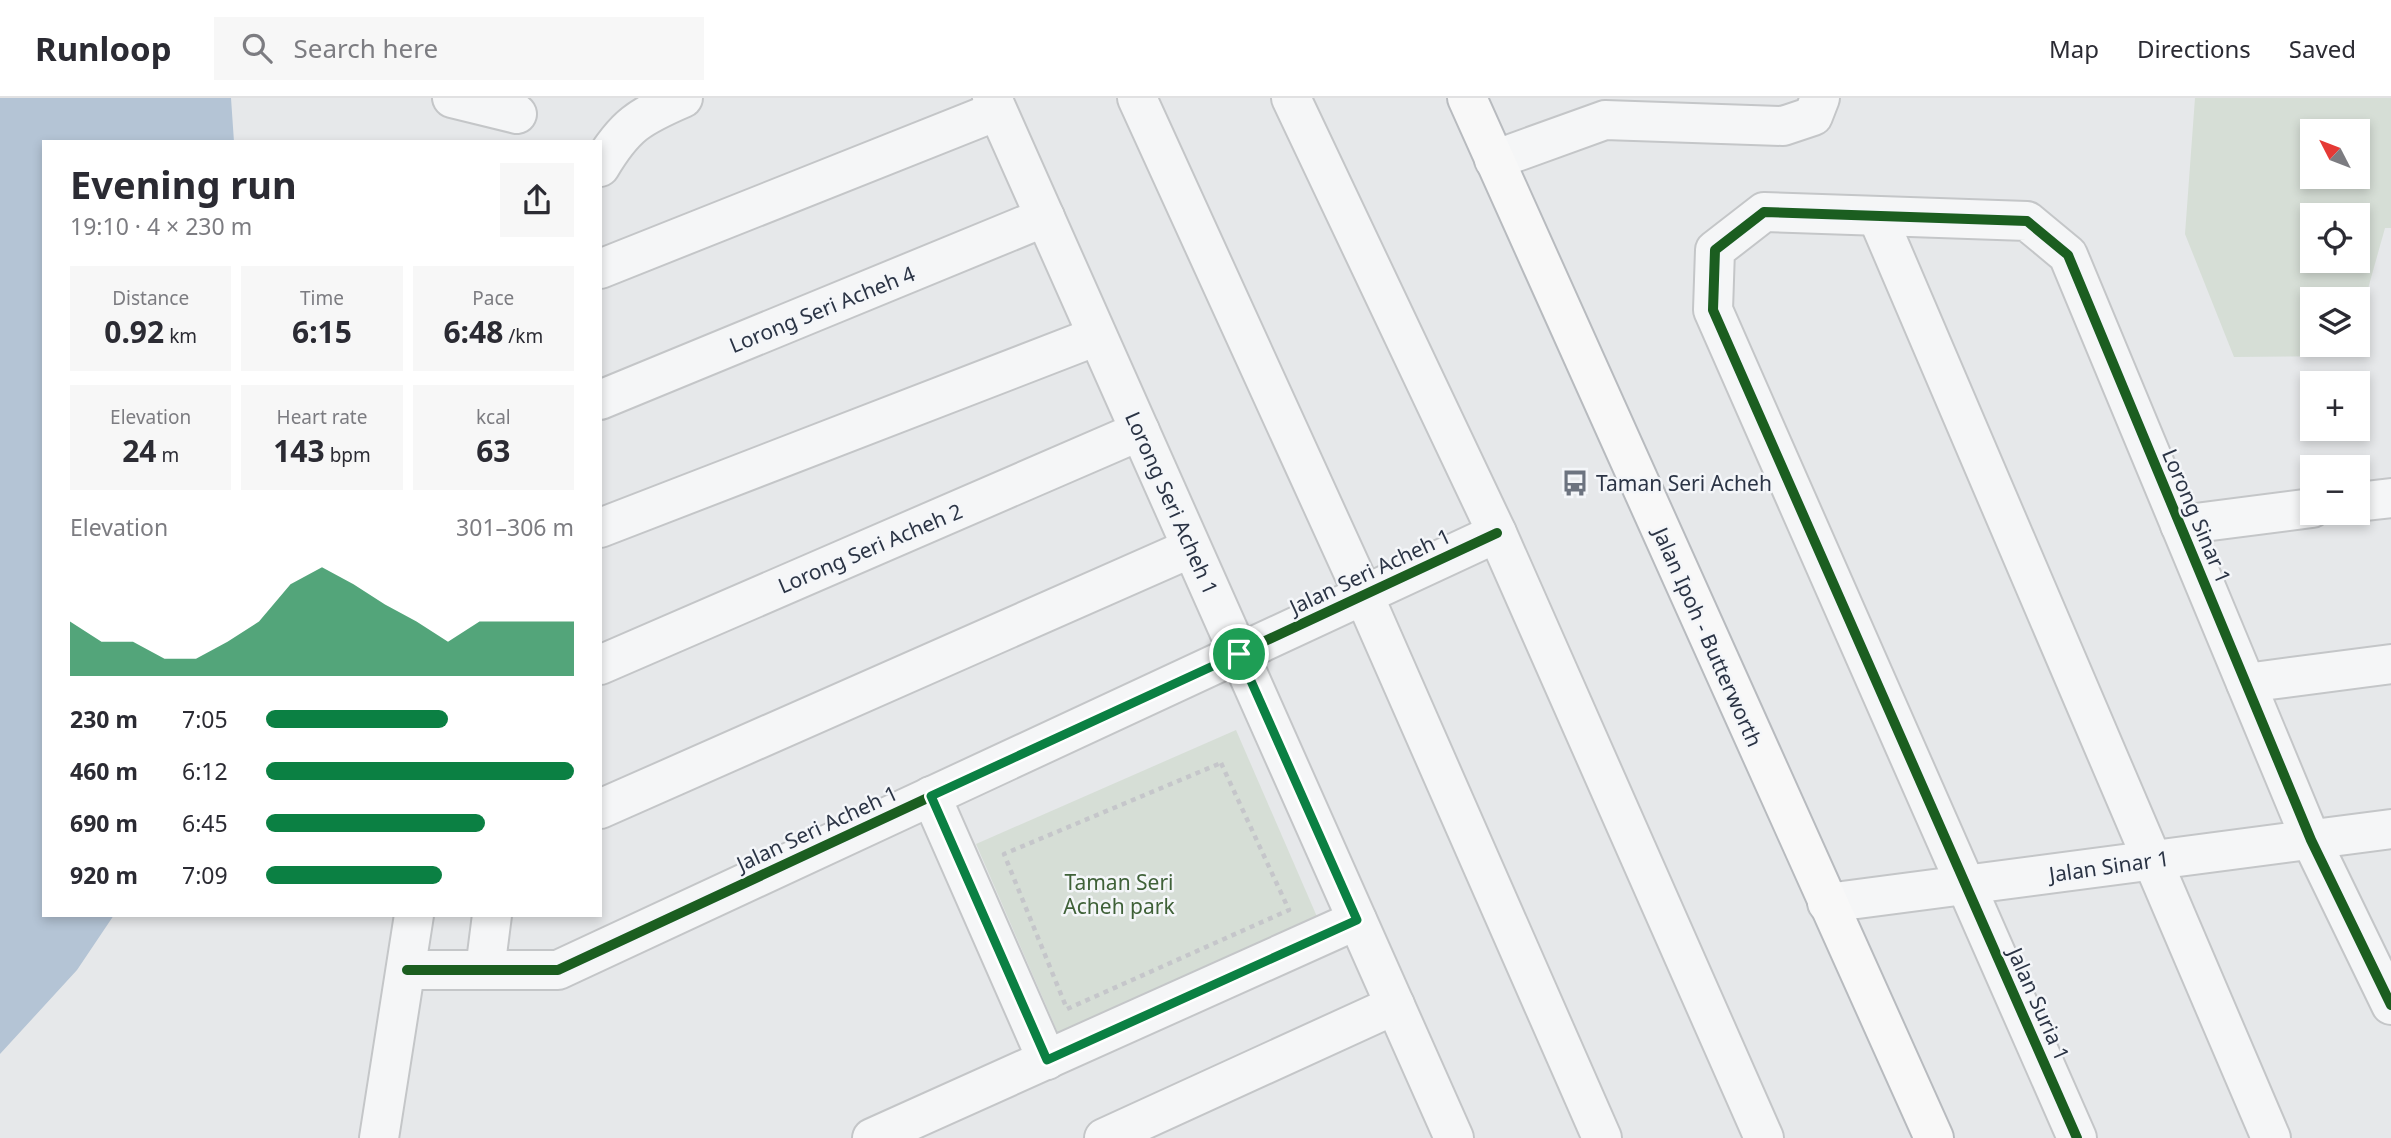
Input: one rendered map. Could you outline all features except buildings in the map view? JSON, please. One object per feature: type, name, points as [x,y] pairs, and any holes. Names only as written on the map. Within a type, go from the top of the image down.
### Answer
[{"type":"highway","name":"Jalan Ipoh - Butterworth","points":[[1467,98],[1934,1138]]},
{"type":"street","points":[[452,98],[516,118]]},
{"type":"street","points":[[602,164],[618,136],[645,114],[683,98]]},
{"type":"street","points":[[1138,98],[1364,596],[1602,1138]]},
{"type":"street","points":[[1292,98],[1497,533],[1763,1138]]},
{"type":"street","points":[[1494,160],[1605,120],[1783,126],[1813,116],[1819,98]]},
{"type":"street","points":[[602,269],[995,105]]},
{"type":"street","name":"Lorong Seri Acheh 1","points":[[995,105],[1454,1138]]},
{"type":"street","name":"Jalan Suria 1","points":[[1877,216],[1764,212],[1715,250],[1713,310],[2077,1138]]},
{"type":"street","points":[[1877,216],[2270,1138]]},
{"type":"street","name":"Lorong Sinar 1","points":[[1877,216],[2027,221],[2067,255],[2311,840],[2377,944],[2391,1005]]},
{"type":"street","name":"Lorong Seri Acheh 4","points":[[602,399],[1045,217]]},
{"type":"street","points":[[602,527],[1097,336]]},
{"type":"street","name":"Lorong Seri Acheh 2","points":[[602,665],[1140,431]]},
{"type":"street","points":[[2370,500],[2391,498]]},
{"type":"street","points":[[2179,525],[2300,510]]},
{"type":"street","name":"Jalan Seri Acheh 1","points":[[407,970],[558,970],[1497,533]]},
{"type":"street","points":[[602,808],[1191,548]]},
{"type":"street","points":[[2246,683],[2391,664]]},
{"type":"street","points":[[931,796],[1047,1060]]},
{"type":"street","name":"Jalan Sinar 1","points":[[1827,903],[2391,829]]},
{"type":"street","points":[[379,1138],[414,917]]},
{"type":"street","points":[[485,970],[492,917]]},
{"type":"street","points":[[872,1138],[1357,920]]},
{"type":"street","points":[[1104,1138],[1395,1005]]},
{"type":"path","points":[[1221,763],[1289,910],[1067,1009],[1004,854],[1221,763]]},
{"type":"green space","points":[[2195,98],[2391,98],[2391,228],[2385,228],[2368,287],[2300,287],[2300,356],[2234,357],[2185,234]]},
{"type":"green space","name":"Taman Seri Acheh park","points":[[1236,730],[1318,919],[1058,1033],[976,844]]},
{"type":"water","points":[[0,98],[231,98],[234,140],[42,140],[42,917],[113,917],[77,970],[0,1054]]},
{"type":"cycle path","points":[[2077,1138],[1713,310],[1715,250],[1764,212],[2027,221],[2068,255],[2311,840],[2391,1005]]},
{"type":"cycle path","points":[[407,970],[558,970],[1497,533]]},
{"type":"place","name":"Taman Seri Acheh","points":[[1575,483]]},
{"type":"route","points":[[1239,654],[1357,920],[1047,1060],[931,796],[1239,654]]}]
